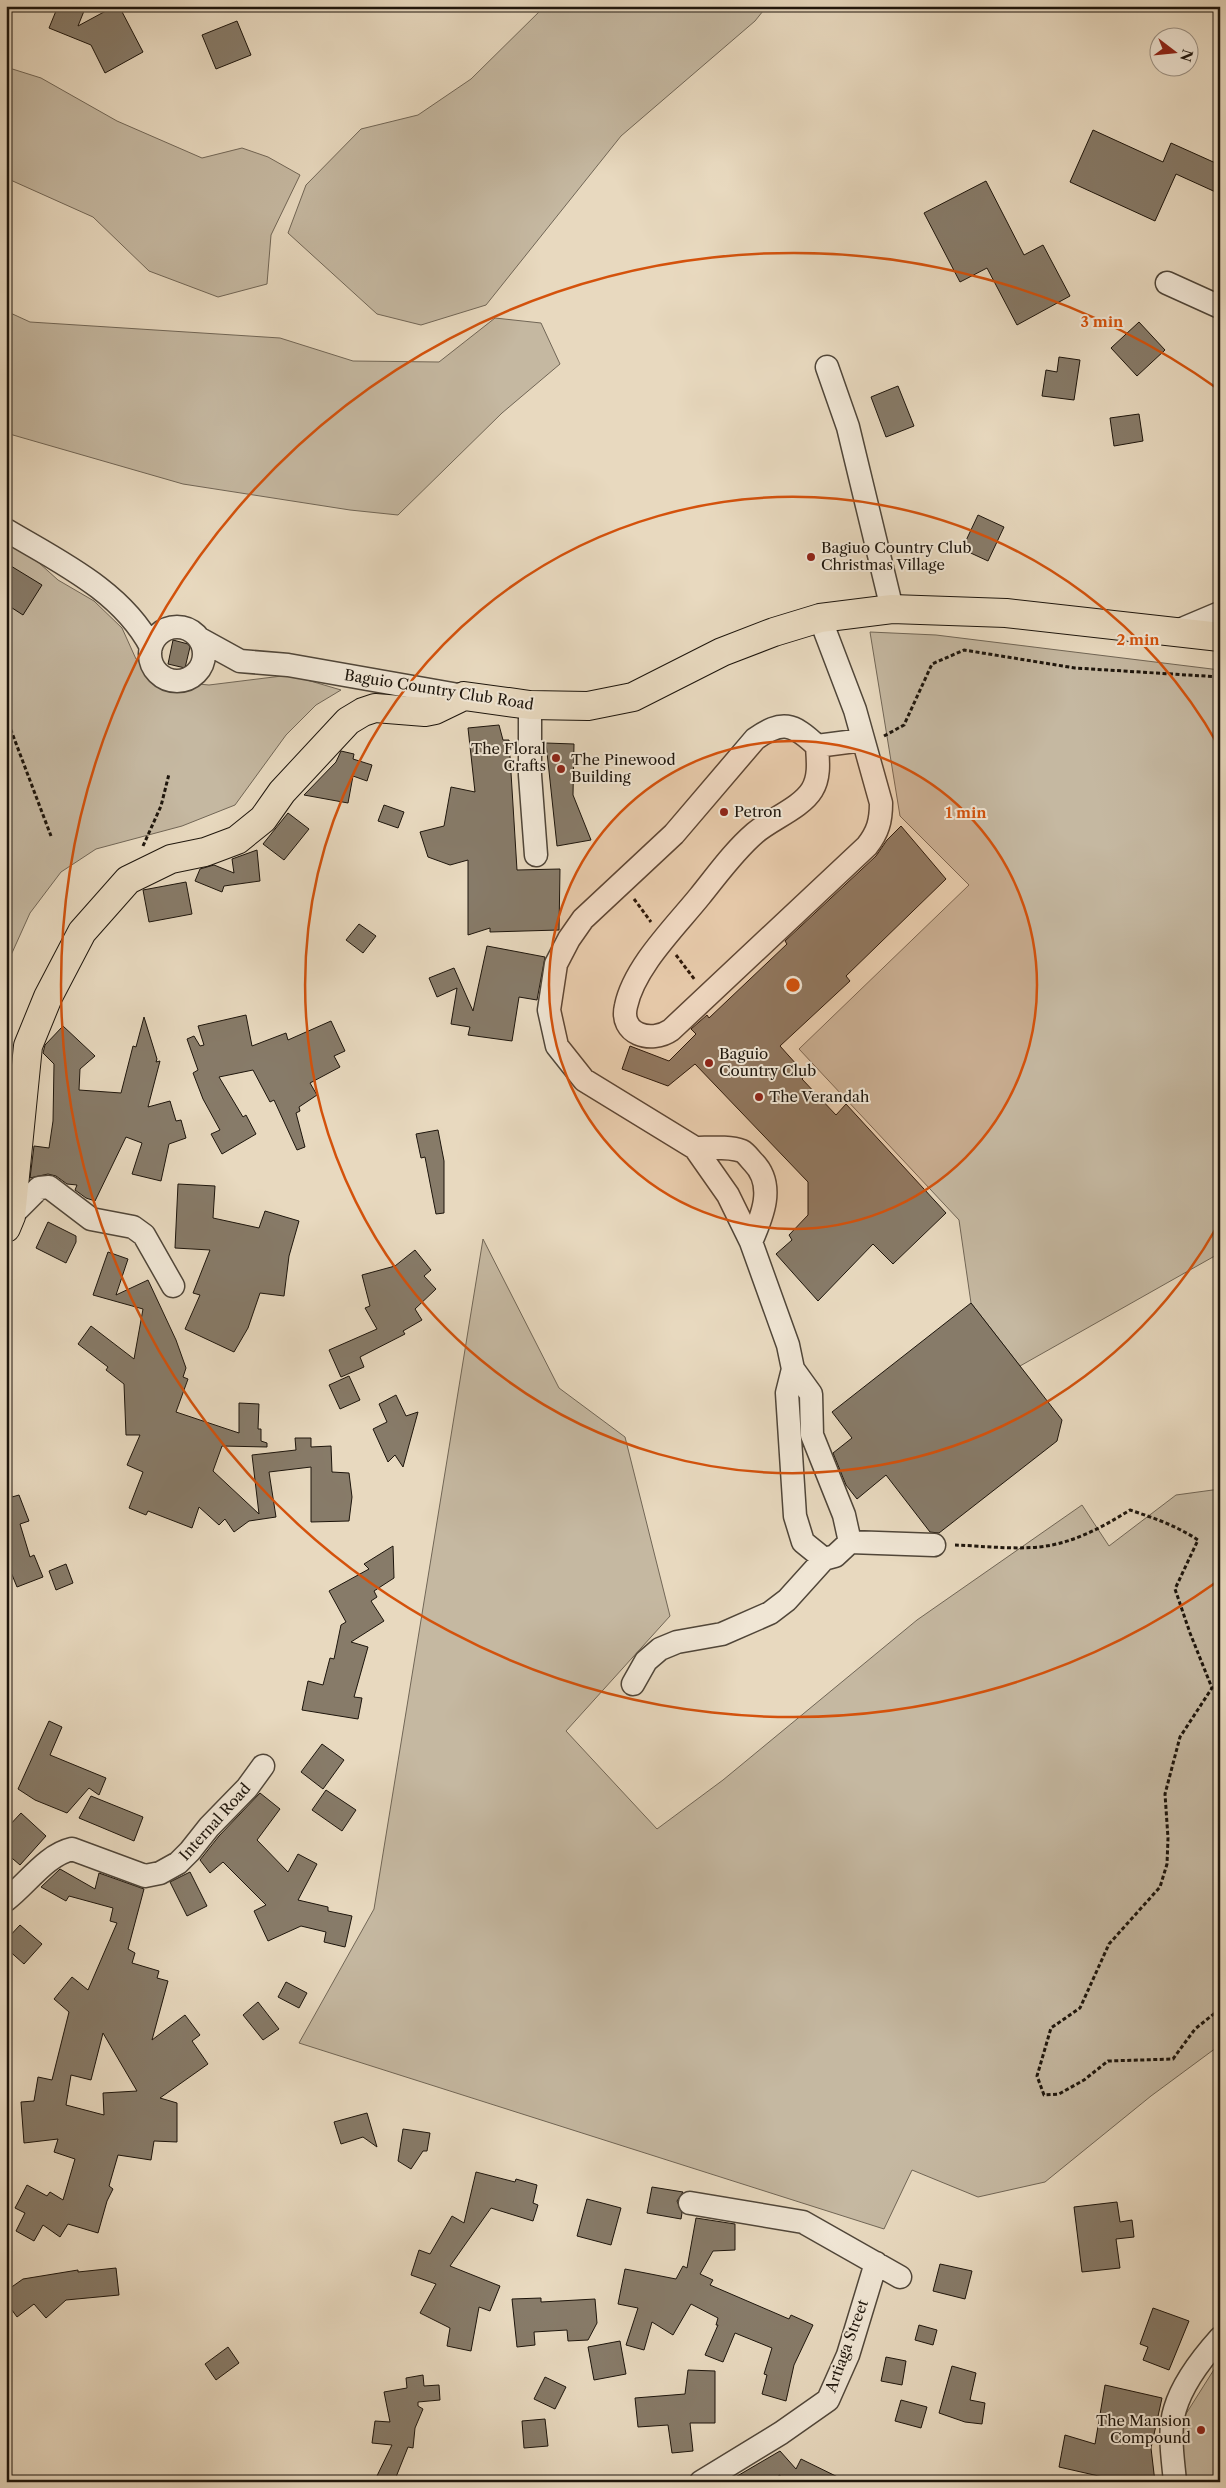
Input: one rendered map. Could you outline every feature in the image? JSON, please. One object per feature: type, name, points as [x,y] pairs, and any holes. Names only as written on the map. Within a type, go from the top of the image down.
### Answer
[{"type":"main road","name":"Baguio Country Club Road","points":[[464,696],[537,705],[588,706],[632,697],[722,652],[774,632],[820,618],[892,609],[1006,613],[1175,632],[1212,626]]},
{"type":"main road","points":[[9,1222],[28,1046],[48,997],[72,950],[82,932],[107,902],[128,880],[171,859],[205,852],[237,840],[263,819],[282,792],[348,721],[363,712],[375,708],[425,712],[464,696]]},
{"type":"street","points":[[1167,283],[1220,307]]},
{"type":"street","points":[[827,367],[848,427],[892,609]]},
{"type":"street","points":[[6,530],[57,559],[98,587],[150,636],[150,662],[162,678],[171,682],[181,682],[194,675],[204,659],[204,648],[200,639],[192,632],[178,627],[168,628],[150,636]]},
{"type":"street","points":[[820,618],[841,668],[864,740],[881,803],[881,819],[877,833],[867,846],[671,1030],[662,1037],[649,1038],[634,1032],[627,1022],[624,1011],[628,994],[654,952],[737,850],[772,820],[803,802],[812,789],[818,775],[817,746],[803,733],[792,727],[779,726],[767,730],[754,739],[674,834],[583,919],[569,939],[556,964],[550,1010],[557,1046],[584,1080],[695,1148],[728,1195],[751,1242],[788,1345],[793,1369],[811,1394],[812,1435],[844,1515],[850,1542]]},
{"type":"street","name":"Baguio Country Club Road","points":[[200,639],[240,661],[288,666],[464,696]]},
{"type":"street","name":"Baguio Country Club Road","points":[[194,675],[240,661]]},
{"type":"street","points":[[536,855],[530,755],[537,705]]},
{"type":"street","points":[[817,746],[864,740]]},
{"type":"street","points":[[695,1148],[722,1148],[743,1151],[761,1170],[766,1187],[763,1214],[751,1242]]},
{"type":"street","points":[[9,1222],[39,1188],[49,1187],[91,1219],[133,1227],[144,1235],[174,1286]]},
{"type":"street","points":[[793,1369],[787,1393],[795,1516],[804,1542],[824,1559]]},
{"type":"street","points":[[633,1684],[646,1660],[660,1649],[677,1642],[722,1634],[770,1613],[787,1600],[824,1559],[836,1556],[850,1542],[934,1545]]},
{"type":"street","name":"Internal Road","points":[[6,1900],[50,1861],[63,1851],[72,1849],[145,1876],[160,1873],[178,1863],[190,1851],[209,1827],[247,1788],[263,1766]]},
{"type":"street","points":[[690,2203],[803,2222],[900,2277]]},
{"type":"street","name":"Artiaga Street","points":[[701,2482],[781,2433],[828,2400],[848,2355],[876,2263]]},
{"type":"street","points":[[1175,2482],[1172,2450],[1175,2409],[1198,2362],[1220,2338]]},
{"type":"path","points":[[864,740],[879,739],[904,724],[932,664],[964,650],[1075,668],[1220,677]]},
{"type":"path","points":[[6,718],[51,836]]},
{"type":"path","points":[[142,847],[161,806],[168,774]]},
{"type":"path","points":[[934,1545],[1050,1546],[1074,1539],[1130,1510],[1152,1517],[1198,1540],[1175,1589],[1212,1688],[1180,1737],[1165,1794],[1168,1838],[1167,1864],[1160,1887],[1109,1944],[1080,2008],[1050,2028],[1037,2076],[1044,2095],[1059,2094],[1084,2080],[1108,2061],[1173,2059],[1195,2029],[1220,2009]]},
{"type":"shaded area","points":[[545,6],[767,6],[755,21],[621,136],[486,305],[421,325],[377,314],[288,233],[306,185],[361,129],[418,115],[471,79]]},
{"type":"shaded area","points":[[6,67],[41,78],[117,121],[202,158],[242,148],[268,157],[300,175],[271,235],[267,284],[218,297],[149,271],[93,217],[6,178]]},
{"type":"shaded area","points":[[6,311],[30,322],[280,338],[353,361],[439,362],[495,318],[541,323],[560,364],[502,413],[398,515],[350,510],[183,484],[6,433]]},
{"type":"shaded area","points":[[6,539],[28,553],[58,580],[94,601],[122,628],[136,659],[166,681],[209,685],[290,675],[341,690],[316,705],[286,735],[235,805],[182,826],[96,849],[61,872],[30,913],[7,964],[6,980]]},
{"type":"shaded area","points":[[870,632],[936,635],[1220,670],[1220,1253],[1020,1366],[971,1303],[959,1220],[799,1049],[969,885],[900,816]]},
{"type":"shaded area","points":[[483,1239],[559,1388],[625,1437],[670,1616],[566,1731],[657,1829],[723,1780],[917,1620],[1082,1505],[1109,1546],[1176,1495],[1220,1489],[1220,2045],[1151,2096],[1045,2182],[978,2197],[912,2170],[884,2229],[299,2043],[374,1909]]},
{"type":"shaded area","name":"The Mansion Compound","points":[[1220,2360],[1220,2482],[1187,2482],[1180,2443],[1184,2417]]},
{"type":"building","points":[[58,6],[86,6],[78,26],[115,6],[119,6],[143,52],[105,73],[91,45],[49,28]]},
{"type":"building","points":[[237,21],[251,55],[216,69],[202,35]]},
{"type":"building","points":[[1093,130],[1163,162],[1171,143],[1220,165],[1220,194],[1176,174],[1155,221],[1070,182]]},
{"type":"building","points":[[986,181],[1024,255],[1043,245],[1070,296],[1017,325],[987,268],[960,282],[924,213]]},
{"type":"building","points":[[1139,322],[1165,350],[1137,376],[1111,348]]},
{"type":"building","points":[[1059,357],[1080,360],[1074,400],[1042,396],[1046,370],[1057,372]]},
{"type":"building","points":[[898,386],[914,426],[886,437],[871,397]]},
{"type":"building","points":[[1139,414],[1143,441],[1114,446],[1110,418]]},
{"type":"building","points":[[978,515],[1004,527],[988,561],[962,549]]},
{"type":"building","points":[[6,563],[42,585],[23,615],[6,604]]},
{"type":"building","points":[[173,640],[188,644],[190,647],[185,668],[168,664]]},
{"type":"building","points":[[499,725],[503,740],[509,740],[517,870],[560,869],[559,930],[490,932],[490,928],[468,935],[468,860],[450,865],[428,857],[420,832],[444,826],[451,787],[475,792],[468,728]]},
{"type":"building","name":"The Pinewood Building","points":[[546,743],[574,744],[573,795],[591,840],[557,846]]},
{"type":"building","points":[[341,751],[354,754],[353,759],[372,765],[367,781],[353,776],[348,803],[304,795],[336,762]]},
{"type":"building","points":[[384,805],[404,812],[398,828],[378,821]]},
{"type":"building","points":[[288,813],[309,829],[284,860],[263,844]]},
{"type":"building","name":"Baguio Country Club","points":[[901,826],[946,879],[846,976],[850,981],[780,1046],[806,1075],[802,1079],[836,1115],[846,1104],[946,1213],[893,1264],[873,1244],[818,1301],[776,1254],[792,1240],[789,1235],[808,1215],[808,1182],[695,1064],[668,1086],[622,1069],[630,1046],[669,1061],[696,1034],[691,1029],[707,1015],[709,1018],[787,944],[785,941],[876,856],[887,840]]},
{"type":"building","points":[[257,850],[260,881],[224,886],[222,892],[195,881],[200,869],[214,865],[234,873],[232,859]]},
{"type":"building","points":[[186,882],[192,914],[149,922],[143,890]]},
{"type":"building","points":[[359,924],[376,936],[363,953],[346,940]]},
{"type":"building","points":[[487,946],[545,957],[537,1000],[519,997],[512,1041],[468,1035],[470,1027],[451,1024],[457,988],[437,997],[429,978],[454,968],[473,1011]]},
{"type":"building","points":[[246,1015],[252,1046],[286,1033],[288,1040],[331,1021],[345,1051],[334,1056],[340,1067],[310,1083],[317,1095],[299,1107],[300,1111],[296,1113],[305,1147],[297,1150],[274,1100],[270,1102],[253,1070],[219,1077],[243,1117],[246,1115],[256,1134],[222,1154],[211,1134],[220,1130],[203,1099],[193,1073],[198,1070],[187,1039],[194,1036],[200,1046],[204,1045],[198,1026]]},
{"type":"building","points":[[144,1017],[157,1059],[156,1062],[160,1061],[148,1107],[170,1101],[176,1121],[181,1120],[186,1138],[169,1144],[161,1181],[132,1174],[142,1143],[126,1137],[95,1201],[86,1198],[75,1190],[77,1185],[67,1184],[56,1176],[48,1174],[30,1178],[34,1146],[49,1148],[53,1121],[54,1064],[43,1053],[45,1045],[63,1026],[95,1056],[80,1069],[79,1090],[121,1093],[133,1046],[136,1047]]},
{"type":"building","points":[[438,1130],[444,1161],[444,1213],[436,1214],[425,1157],[421,1158],[416,1134]]},
{"type":"building","points":[[178,1184],[215,1186],[213,1218],[259,1228],[265,1211],[299,1221],[289,1256],[284,1296],[260,1293],[248,1328],[234,1352],[185,1329],[200,1295],[193,1293],[210,1250],[175,1248]]},
{"type":"building","points":[[48,1222],[76,1236],[76,1242],[66,1263],[36,1248]]},
{"type":"building","points":[[415,1250],[431,1270],[424,1276],[436,1289],[415,1309],[422,1320],[403,1331],[405,1334],[360,1357],[364,1367],[341,1377],[329,1350],[377,1329],[365,1308],[370,1306],[362,1275],[395,1266]]},
{"type":"building","points":[[108,1252],[128,1259],[116,1295],[148,1280],[176,1340],[186,1368],[183,1377],[188,1379],[176,1412],[239,1433],[239,1403],[259,1404],[258,1429],[261,1429],[261,1441],[267,1443],[267,1447],[222,1446],[213,1471],[259,1514],[252,1455],[296,1450],[295,1438],[311,1438],[311,1447],[331,1446],[332,1472],[349,1473],[352,1497],[349,1521],[311,1522],[311,1467],[269,1472],[276,1517],[249,1521],[234,1532],[225,1519],[219,1525],[199,1507],[192,1528],[148,1511],[146,1515],[129,1508],[143,1472],[127,1465],[140,1435],[126,1435],[124,1384],[106,1370],[108,1367],[78,1344],[91,1326],[134,1359],[143,1309],[93,1295]]},
{"type":"building","points":[[971,1303],[1062,1420],[1057,1441],[939,1533],[930,1532],[886,1475],[857,1499],[846,1485],[833,1453],[852,1438],[832,1412]]},
{"type":"building","points":[[349,1376],[360,1400],[340,1409],[329,1385]]},
{"type":"building","points":[[396,1395],[406,1416],[418,1412],[403,1467],[395,1455],[388,1462],[373,1429],[387,1422],[379,1404]]},
{"type":"building","points":[[6,1492],[11,1492],[12,1497],[19,1495],[29,1521],[20,1524],[30,1557],[34,1555],[43,1577],[17,1587],[6,1560]]},
{"type":"building","points":[[393,1546],[394,1578],[374,1591],[377,1597],[371,1601],[384,1621],[351,1642],[368,1647],[354,1697],[362,1698],[358,1719],[302,1710],[308,1681],[323,1685],[330,1658],[334,1659],[341,1625],[346,1622],[329,1591],[369,1569],[364,1564]]},
{"type":"building","points":[[66,1564],[73,1583],[56,1590],[49,1571]]},
{"type":"building","points":[[49,1721],[62,1727],[50,1755],[106,1778],[99,1795],[89,1788],[67,1813],[35,1800],[18,1789]]},
{"type":"building","points":[[322,1744],[344,1760],[323,1789],[301,1772]]},
{"type":"building","points":[[326,1790],[356,1810],[342,1831],[312,1810]]},
{"type":"building","points":[[260,1793],[280,1809],[257,1840],[288,1872],[298,1854],[317,1864],[298,1900],[328,1907],[328,1911],[352,1916],[345,1947],[324,1942],[326,1932],[301,1926],[268,1941],[254,1911],[266,1905],[223,1862],[210,1873],[200,1860],[219,1836]]},
{"type":"building","points":[[91,1796],[143,1817],[134,1841],[79,1818]]},
{"type":"building","points":[[21,1813],[46,1836],[20,1865],[6,1853],[6,1829]]},
{"type":"building","points":[[60,1869],[95,1889],[99,1873],[144,1889],[128,1949],[135,1953],[132,1963],[159,1971],[157,1978],[168,1981],[152,2040],[185,2015],[200,2035],[192,2041],[208,2064],[160,2098],[177,2103],[177,2142],[154,2141],[151,2160],[118,2155],[109,2186],[113,2189],[107,2201],[98,2233],[68,2224],[60,2237],[43,2225],[34,2241],[16,2231],[25,2213],[15,2208],[27,2185],[47,2196],[50,2192],[63,2200],[75,2159],[54,2152],[58,2139],[24,2143],[21,2102],[34,2101],[38,2077],[52,2080],[69,2012],[54,1999],[72,1977],[88,1990],[117,1923],[110,1921],[113,1908],[69,1896],[66,1901],[41,1887]],"holes":[[[103,2033],[137,2091],[103,2093],[104,2115],[66,2105],[71,2075],[91,2080]]]},
{"type":"building","points":[[190,1872],[207,1906],[187,1916],[170,1882]]},
{"type":"building","points":[[20,1925],[42,1944],[24,1964],[6,1948],[6,1940]]},
{"type":"building","points":[[286,1982],[307,1993],[299,2008],[278,1997]]},
{"type":"building","points":[[258,2002],[279,2029],[263,2040],[243,2015]]},
{"type":"building","points":[[367,2113],[377,2147],[363,2137],[341,2144],[334,2122]]},
{"type":"building","points":[[403,2129],[430,2133],[427,2151],[423,2151],[411,2169],[398,2161]]},
{"type":"building","points":[[476,2172],[515,2182],[516,2179],[537,2185],[533,2203],[538,2205],[533,2221],[491,2208],[450,2266],[500,2286],[490,2311],[479,2307],[471,2351],[447,2346],[450,2328],[420,2313],[436,2284],[411,2275],[419,2250],[430,2254],[452,2216],[464,2223]]},
{"type":"building","points":[[652,2187],[683,2192],[677,2201],[682,2213],[681,2219],[647,2213]]},
{"type":"building","points":[[587,2199],[621,2208],[611,2245],[577,2236]]},
{"type":"building","points":[[1117,2202],[1120,2222],[1132,2220],[1134,2237],[1116,2239],[1120,2268],[1082,2272],[1074,2207]]},
{"type":"building","points":[[696,2218],[735,2224],[735,2250],[713,2251],[700,2274],[713,2280],[710,2285],[789,2319],[791,2315],[813,2325],[794,2365],[786,2401],[762,2394],[767,2375],[764,2374],[772,2348],[735,2333],[723,2362],[705,2355],[718,2325],[716,2325],[718,2318],[691,2304],[673,2335],[652,2322],[644,2350],[626,2345],[638,2308],[618,2304],[625,2269],[676,2279],[683,2266],[687,2268]]},
{"type":"building","points":[[940,2264],[972,2271],[965,2299],[933,2291]]},
{"type":"building","points":[[116,2268],[119,2295],[66,2300],[46,2318],[34,2304],[17,2317],[6,2302],[6,2291],[23,2279],[78,2270],[78,2272]]},
{"type":"building","points":[[541,2298],[541,2302],[595,2299],[597,2323],[588,2340],[568,2341],[567,2330],[534,2332],[535,2345],[517,2347],[512,2299]]},
{"type":"building","points":[[1153,2308],[1189,2321],[1169,2370],[1143,2360],[1148,2347],[1140,2344]]},
{"type":"building","points":[[919,2325],[937,2330],[933,2345],[915,2340]]},
{"type":"building","points":[[620,2341],[626,2374],[594,2380],[588,2347]]},
{"type":"building","points":[[228,2347],[239,2363],[216,2380],[205,2364]]},
{"type":"building","points":[[886,2357],[906,2361],[902,2385],[881,2381]]},
{"type":"building","points":[[952,2366],[976,2373],[970,2400],[985,2403],[982,2424],[965,2422],[939,2413]]},
{"type":"building","points":[[688,2370],[715,2371],[715,2423],[690,2423],[693,2451],[672,2453],[668,2425],[638,2427],[635,2398],[685,2394]]},
{"type":"building","points":[[423,2375],[424,2386],[439,2385],[440,2400],[418,2402],[418,2406],[423,2409],[415,2428],[413,2448],[408,2447],[394,2482],[374,2482],[392,2445],[372,2443],[375,2421],[390,2422],[384,2392],[407,2388],[406,2378]]},
{"type":"building","points":[[545,2377],[566,2387],[555,2409],[534,2399]]},
{"type":"building","points":[[1105,2385],[1162,2398],[1151,2448],[1155,2482],[1125,2482],[1059,2467],[1065,2435],[1095,2444]]},
{"type":"building","points":[[901,2400],[927,2407],[921,2428],[895,2421]]},
{"type":"building","points":[[545,2419],[548,2446],[524,2448],[522,2421]]},
{"type":"building","points":[[780,2451],[796,2469],[801,2459],[848,2482],[790,2482],[779,2475],[777,2482],[727,2482]]},
{"type":"place","name":"Bagiuo Country Club Christmas Village","points":[[811,557]]},
{"type":"place","name":"The Floral Crafts","points":[[556,758]]},
{"type":"place","name":"The Pinewood Building","points":[[561,769]]},
{"type":"place","name":"Petron","points":[[724,812]]},
{"type":"place","name":"Baguio Country Club","points":[[709,1063]]},
{"type":"place","name":"The Verandah","points":[[759,1097]]},
{"type":"place","name":"The Mansion Compound","points":[[1201,2430]]}]
